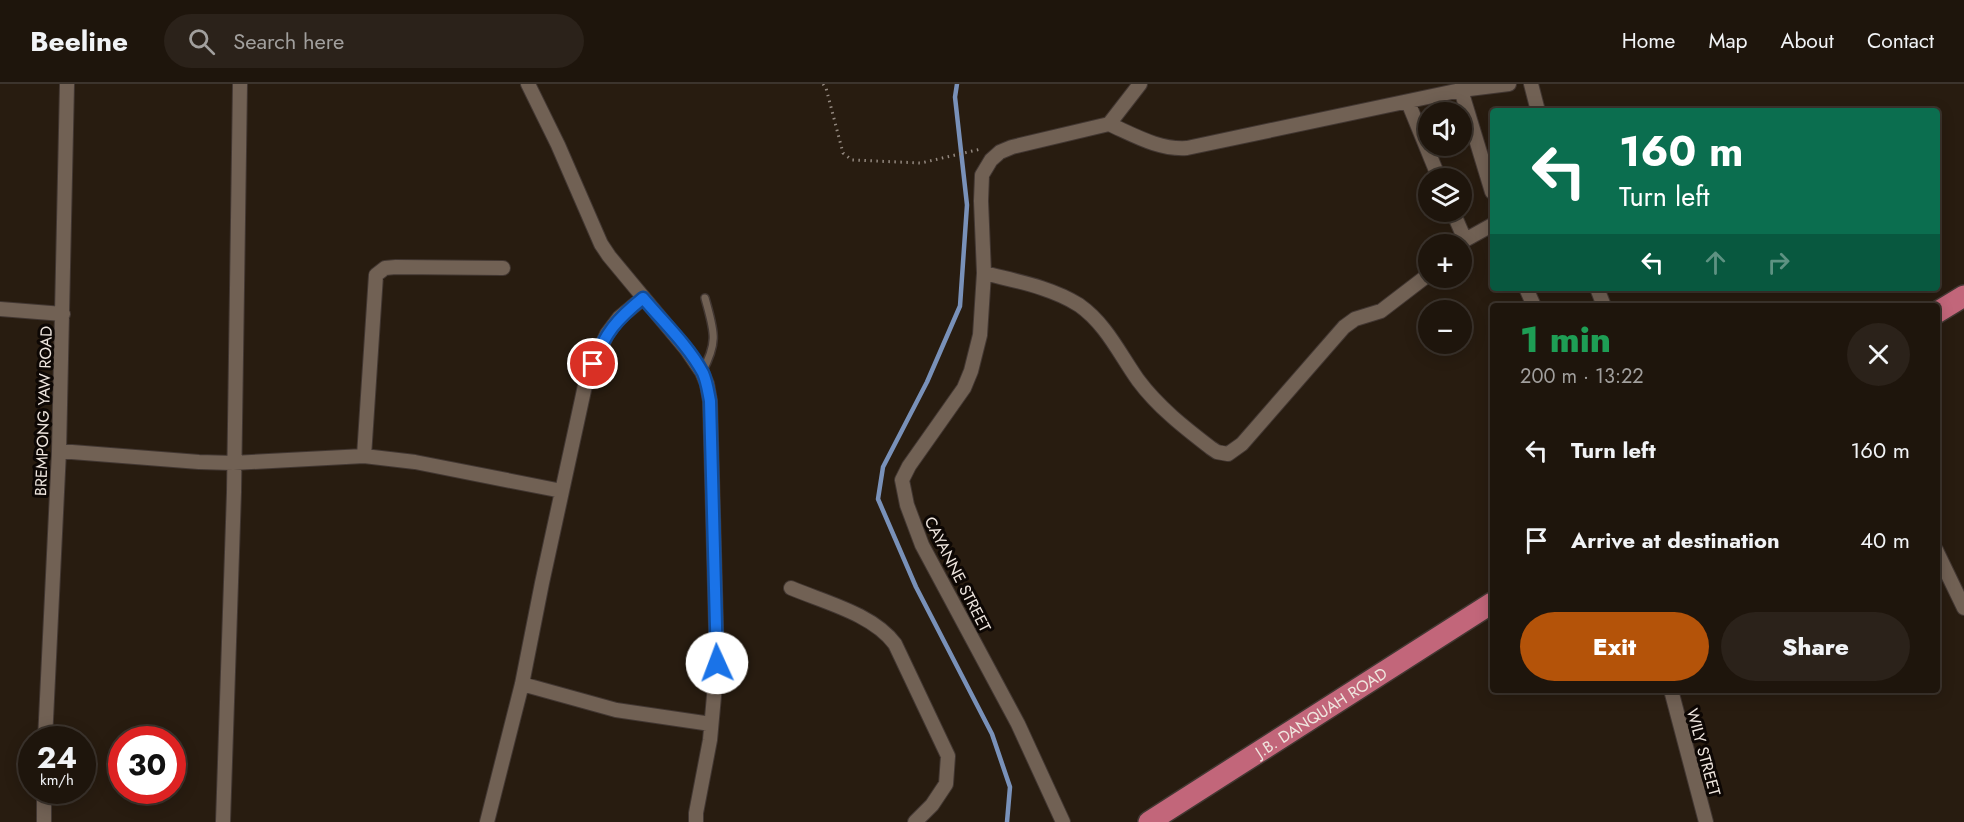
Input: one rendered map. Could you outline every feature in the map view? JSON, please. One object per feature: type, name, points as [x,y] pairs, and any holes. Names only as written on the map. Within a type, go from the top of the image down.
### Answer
[{"type":"highway","points":[[1940,311],[1964,296]]},
{"type":"highway","name":"J.B. DANQUAH ROAD","points":[[1149,822],[1490,604]]},
{"type":"street","name":"BREMPONG YAW ROAD","points":[[46,726],[59,451],[67,84]]},
{"type":"street","points":[[223,822],[234,503],[240,84]]},
{"type":"street","points":[[528,84],[558,145],[601,244],[687,350],[707,384],[710,401],[717,663],[711,724],[696,822]]},
{"type":"street","points":[[1140,84],[1109,123],[1154,144],[1176,149],[1461,90],[1509,84]]},
{"type":"street","points":[[1531,84],[1537,108]]},
{"type":"street","points":[[1461,90],[1490,185]]},
{"type":"street","points":[[1408,102],[1435,168]]},
{"type":"street","name":"CAYANNE STREET","points":[[1063,822],[1018,724],[922,545],[913,523],[902,480],[903,474],[964,388],[976,354],[980,335],[984,273],[982,185],[985,167],[1000,152],[1012,147],[1109,123]]},
{"type":"street","points":[[1472,237],[1490,226]]},
{"type":"street","points":[[363,456],[375,280],[380,271],[396,267],[503,268]]},
{"type":"street","points":[[984,273],[1063,296],[1079,305],[1108,334],[1139,380],[1158,403],[1211,448],[1228,454],[1242,444],[1344,327],[1355,319],[1381,310],[1418,282]]},
{"type":"street","points":[[487,822],[522,684],[586,381],[607,334],[620,318],[643,298]]},
{"type":"street","points":[[0,309],[63,314]]},
{"type":"street","points":[[59,451],[233,463],[363,456],[415,462],[562,491]]},
{"type":"street","points":[[1940,558],[1964,609]]},
{"type":"street","points":[[791,588],[869,620],[888,635],[895,644],[948,756],[946,784],[932,805],[915,822]]},
{"type":"street","points":[[522,684],[616,710],[711,724]]},
{"type":"street","name":"WILY STREET","points":[[1672,693],[1706,822]]},
{"type":"street","points":[[44,822],[45,804]]},
{"type":"lane","points":[[702,372],[712,354],[715,340],[705,298]]},
{"type":"path","points":[[823,84],[843,153],[852,160],[921,163],[977,149]]},
{"type":"waterway","points":[[957,84],[955,97],[967,205],[960,306],[927,382],[883,467],[878,499],[916,587],[992,734],[1010,787],[1007,822]]},
{"type":"route","points":[[593,364],[607,334],[620,318],[643,298],[687,350],[707,384],[710,401],[717,663]]}]
